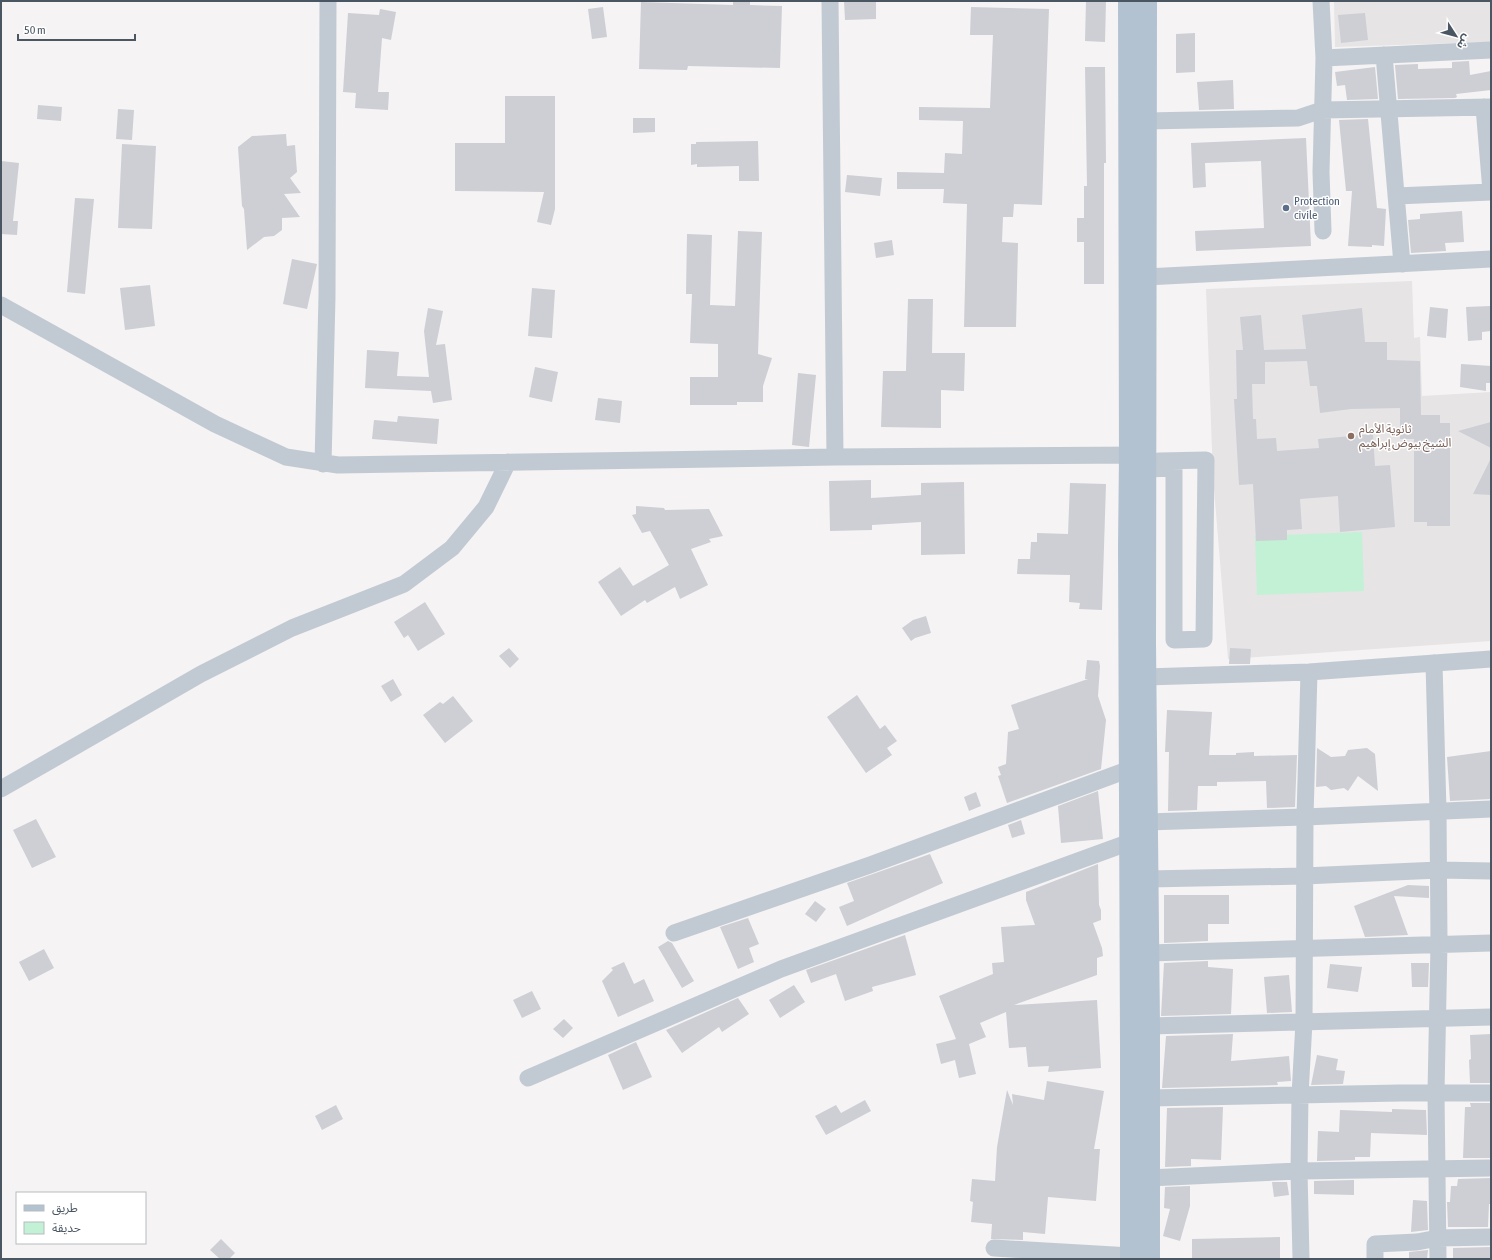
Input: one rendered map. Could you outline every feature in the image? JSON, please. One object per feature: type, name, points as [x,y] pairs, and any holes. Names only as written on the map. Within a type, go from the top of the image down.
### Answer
[{"type":"main road","points":[[1129,1],[1142,461],[1149,1026],[1149,1178],[1137,1258]]},
{"type":"main road","points":[[1137,1258],[1130,842],[1129,548],[1142,461],[1146,277],[1146,1]]},
{"type":"street","points":[[323,464],[328,296],[328,1]]},
{"type":"street","points":[[830,1],[835,457]]},
{"type":"street","points":[[1321,1],[1324,58],[1321,172],[1323,231]]},
{"type":"street","points":[[1324,58],[1491,50]]},
{"type":"street","points":[[1384,55],[1402,264]]},
{"type":"street","points":[[1146,121],[1298,118],[1322,110],[1488,107],[1491,191],[1396,196]]},
{"type":"street","points":[[1146,277],[1491,259]]},
{"type":"street","points":[[1,305],[215,424],[286,457],[323,464],[338,465],[835,457],[1142,461],[1206,460],[1204,639],[1174,640],[1174,468],[1142,461]]},
{"type":"street","points":[[1,789],[201,674],[292,628],[404,584],[452,548],[486,507],[508,462]]},
{"type":"street","points":[[1145,677],[1309,672],[1491,659]]},
{"type":"street","points":[[1434,663],[1439,870],[1436,1093],[1438,1259]]},
{"type":"street","points":[[1301,1259],[1299,1171],[1300,1095],[1304,1022],[1304,876],[1309,672]]},
{"type":"street","points":[[674,934],[870,865],[1130,769]]},
{"type":"street","points":[[1147,822],[1305,818],[1491,809]]},
{"type":"street","points":[[528,1078],[782,969],[1130,842]]},
{"type":"street","points":[[1148,879],[1304,876],[1439,870],[1491,871]]},
{"type":"street","points":[[1148,953],[1491,942]]},
{"type":"street","points":[[1149,1026],[1491,1017]]},
{"type":"street","points":[[1149,1098],[1491,1093]]},
{"type":"street","points":[[1149,1178],[1299,1171],[1491,1168]]},
{"type":"street","points":[[1375,1259],[1374,1244],[1417,1242],[1438,1238],[1491,1237]]},
{"type":"street","points":[[994,1248],[1137,1258]]},
{"type":"shaded area","points":[[1334,1],[1491,1],[1491,42],[1335,47]]},
{"type":"shaded area","name":"ثانوية الأمام الشيخ بيوض إبراهيم","points":[[1412,281],[1414,338],[1420,337],[1422,396],[1491,392],[1491,641],[1228,659],[1213,476],[1206,289]]},
{"type":"green space","points":[[1362,532],[1364,591],[1257,595],[1255,536]]},
{"type":"building","points":[[733,1],[750,1],[750,5],[782,6],[780,68],[688,66],[687,70],[639,69],[641,2],[733,5]]},
{"type":"building","points":[[844,1],[876,1],[876,19],[845,20]]},
{"type":"building","points":[[1086,1],[1106,1],[1105,42],[1085,41]]},
{"type":"building","points":[[603,7],[607,37],[592,39],[588,9]]},
{"type":"building","points":[[971,7],[1049,9],[1042,205],[1014,204],[1013,217],[1003,217],[1002,242],[1018,243],[1016,327],[964,327],[967,204],[943,203],[944,189],[897,189],[897,172],[944,173],[945,153],[962,154],[963,121],[919,120],[919,107],[990,108],[993,35],[970,35]]},
{"type":"building","points":[[380,9],[396,12],[391,40],[382,38],[378,92],[389,92],[388,110],[355,108],[356,93],[343,92],[348,13],[379,15]]},
{"type":"building","points":[[1365,13],[1368,40],[1341,43],[1338,15]]},
{"type":"building","points":[[1195,33],[1195,72],[1176,73],[1176,34]]},
{"type":"building","points":[[1469,61],[1470,75],[1491,71],[1491,90],[1456,94],[1457,97],[1455,98],[1398,99],[1395,65],[1418,64],[1418,69],[1452,68],[1452,62]]},
{"type":"building","points":[[1085,67],[1105,67],[1106,163],[1104,163],[1104,284],[1084,284],[1084,242],[1077,242],[1077,218],[1084,218],[1084,186],[1087,186]]},
{"type":"building","points":[[1375,67],[1378,99],[1347,100],[1345,85],[1337,86],[1335,72]]},
{"type":"building","points":[[1233,80],[1234,109],[1199,110],[1197,82]]},
{"type":"building","points":[[505,96],[555,96],[555,209],[551,225],[537,222],[544,192],[455,191],[455,143],[505,143]]},
{"type":"building","points":[[38,105],[62,107],[61,121],[37,119]]},
{"type":"building","points":[[118,109],[134,110],[132,140],[116,139]]},
{"type":"building","points":[[633,118],[655,118],[655,132],[633,133]]},
{"type":"building","points":[[1368,119],[1377,208],[1386,209],[1384,246],[1348,246],[1352,191],[1346,191],[1339,120]]},
{"type":"building","points":[[286,134],[287,146],[295,145],[297,172],[290,178],[301,193],[284,194],[300,217],[282,218],[282,230],[274,236],[264,237],[247,250],[238,147],[252,136]]},
{"type":"building","name":"Protection civile","points":[[1306,138],[1311,246],[1196,251],[1195,231],[1264,228],[1261,161],[1205,163],[1206,187],[1193,188],[1191,143]]},
{"type":"building","points":[[758,141],[759,181],[739,181],[739,166],[697,167],[697,164],[691,165],[691,144],[696,144],[696,142]]},
{"type":"building","points":[[122,144],[156,146],[152,229],[118,228]]},
{"type":"building","points":[[1,161],[19,163],[13,221],[18,221],[17,235],[1,234]]},
{"type":"building","points":[[847,175],[882,178],[880,196],[845,192]]},
{"type":"building","points":[[75,198],[94,199],[85,294],[67,292]]},
{"type":"building","points":[[1462,211],[1464,242],[1445,243],[1446,251],[1411,253],[1408,220],[1420,219],[1420,214]]},
{"type":"building","points":[[738,231],[762,232],[758,354],[772,358],[763,386],[763,402],[737,402],[737,405],[690,405],[690,377],[718,377],[718,344],[690,343],[692,294],[686,294],[687,234],[712,235],[710,305],[735,306]]},
{"type":"building","points":[[892,240],[894,255],[876,258],[874,243]]},
{"type":"building","points":[[292,259],[317,264],[307,309],[283,304]]},
{"type":"building","points":[[150,285],[155,326],[125,330],[120,288]]},
{"type":"building","points":[[532,288],[555,290],[552,338],[528,336]]},
{"type":"building","points":[[908,299],[933,299],[932,353],[965,353],[964,391],[941,390],[941,428],[881,427],[883,371],[906,371]]},
{"type":"building","points":[[1491,306],[1491,331],[1482,332],[1482,340],[1468,341],[1466,307]]},
{"type":"building","points":[[1430,307],[1448,309],[1446,338],[1427,336]]},
{"type":"building","points":[[428,308],[443,311],[436,345],[445,344],[452,400],[433,403],[431,391],[365,388],[367,350],[399,352],[397,376],[429,377],[424,331]]},
{"type":"building","points":[[1362,308],[1365,342],[1387,342],[1387,360],[1420,361],[1421,415],[1440,415],[1440,423],[1450,423],[1450,526],[1427,526],[1427,522],[1414,522],[1414,439],[1400,439],[1400,408],[1351,409],[1320,413],[1317,386],[1310,386],[1307,361],[1265,362],[1265,384],[1252,384],[1253,419],[1256,419],[1257,439],[1276,438],[1277,451],[1319,448],[1318,439],[1373,434],[1375,466],[1390,465],[1395,527],[1340,532],[1338,496],[1300,499],[1302,529],[1287,530],[1287,540],[1256,541],[1253,484],[1239,485],[1234,399],[1237,399],[1236,350],[1243,350],[1240,317],[1261,315],[1264,350],[1306,349],[1302,315]]},
{"type":"building","points":[[1461,364],[1491,366],[1491,383],[1486,383],[1486,391],[1460,387]]},
{"type":"building","points":[[535,367],[558,372],[552,402],[529,397]]},
{"type":"building","points":[[798,373],[816,375],[809,447],[792,445]]},
{"type":"building","points":[[598,398],[622,401],[620,423],[595,420]]},
{"type":"building","points":[[398,416],[439,419],[437,444],[372,439],[374,420],[397,422]]},
{"type":"building","points":[[1491,422],[1491,448],[1458,431]]},
{"type":"building","points":[[1491,458],[1491,495],[1473,494]]},
{"type":"building","points":[[871,480],[871,498],[921,495],[921,483],[964,482],[965,554],[921,555],[921,522],[872,525],[872,530],[830,531],[829,481]]},
{"type":"building","points":[[1070,483],[1106,484],[1102,610],[1079,609],[1080,603],[1069,602],[1070,575],[1017,574],[1018,559],[1030,559],[1031,542],[1037,542],[1037,533],[1068,534]]},
{"type":"building","points":[[636,506],[664,508],[665,510],[709,509],[723,536],[709,539],[711,542],[691,549],[708,585],[680,599],[675,587],[647,603],[645,600],[621,616],[598,582],[620,567],[633,586],[669,565],[650,531],[642,533],[632,515],[636,514]]},
{"type":"building","points":[[425,602],[445,634],[418,651],[408,635],[404,638],[394,622]]},
{"type":"building","points":[[926,616],[931,633],[915,638],[911,641],[902,628],[913,620]]},
{"type":"building","points":[[509,648],[519,659],[510,668],[499,656]]},
{"type":"building","points":[[1230,648],[1251,649],[1250,664],[1229,664]]},
{"type":"building","points":[[1087,660],[1099,661],[1100,666],[1098,696],[1106,720],[1101,769],[1007,803],[998,776],[1001,775],[998,767],[1006,764],[1008,732],[1019,729],[1011,705],[1088,679],[1085,679]]},
{"type":"building","points":[[393,679],[402,695],[391,702],[381,686]]},
{"type":"building","points":[[857,695],[880,729],[885,725],[897,741],[887,748],[892,755],[866,773],[827,717]]},
{"type":"building","points":[[453,696],[473,721],[445,743],[423,715],[440,702],[443,704]]},
{"type":"building","points":[[1167,710],[1212,712],[1209,755],[1236,755],[1236,753],[1254,752],[1254,756],[1297,755],[1295,807],[1267,808],[1266,781],[1217,782],[1217,786],[1198,786],[1197,810],[1168,811],[1169,752],[1165,752]]},
{"type":"building","points":[[1317,748],[1331,757],[1345,756],[1348,750],[1367,748],[1375,754],[1378,791],[1358,776],[1348,791],[1344,788],[1331,790],[1326,786],[1316,787]]},
{"type":"building","points":[[1491,751],[1491,799],[1450,801],[1447,757]]},
{"type":"building","points":[[1098,791],[1103,839],[1061,843],[1058,806]]},
{"type":"building","points":[[976,792],[981,806],[969,811],[964,797]]},
{"type":"building","points":[[36,819],[56,857],[32,868],[13,830]]},
{"type":"building","points":[[1021,820],[1025,834],[1012,838],[1008,825]]},
{"type":"building","points":[[930,854],[943,883],[847,926],[839,907],[854,901],[847,883]]},
{"type":"building","points":[[1098,864],[1101,920],[1093,923],[1102,948],[1103,956],[1097,958],[1097,975],[1014,1005],[1097,1000],[1101,1068],[1048,1072],[1049,1066],[1028,1067],[1026,1047],[1009,1048],[1006,1012],[980,1023],[986,1037],[969,1044],[976,1074],[959,1078],[955,1060],[941,1064],[936,1044],[956,1039],[939,996],[993,974],[992,963],[1004,962],[1001,927],[1035,925],[1026,900],[1026,892]]},
{"type":"building","points":[[1408,885],[1429,886],[1429,898],[1394,896],[1408,935],[1365,937],[1354,906]]},
{"type":"building","points":[[1164,895],[1229,895],[1229,924],[1208,924],[1208,941],[1164,943]]},
{"type":"building","points":[[815,901],[826,909],[816,922],[805,914]]},
{"type":"building","points":[[748,918],[759,944],[749,948],[754,962],[738,969],[720,927]]},
{"type":"building","points":[[905,935],[916,975],[872,987],[873,991],[845,1001],[836,974],[811,983],[806,970]]},
{"type":"building","points":[[668,941],[672,943],[694,981],[682,988],[658,947]]},
{"type":"building","points":[[44,949],[54,968],[29,981],[19,962]]},
{"type":"building","points":[[1208,961],[1208,967],[1233,969],[1231,1014],[1161,1016],[1164,963]]},
{"type":"building","points":[[624,962],[634,984],[644,979],[654,1001],[618,1017],[602,981],[613,970],[611,968]]},
{"type":"building","points":[[1411,963],[1429,963],[1428,987],[1412,987]]},
{"type":"building","points":[[1330,964],[1362,967],[1358,992],[1327,988]]},
{"type":"building","points":[[1289,975],[1292,1012],[1267,1013],[1264,977]]},
{"type":"building","points":[[794,985],[805,1002],[780,1018],[769,1000]]},
{"type":"building","points":[[532,991],[541,1009],[522,1018],[513,1000]]},
{"type":"building","points":[[738,998],[749,1014],[722,1032],[719,1027],[682,1053],[666,1030]]},
{"type":"building","points":[[564,1019],[573,1028],[563,1038],[553,1029]]},
{"type":"building","points":[[1233,1034],[1231,1061],[1289,1056],[1291,1081],[1277,1082],[1278,1085],[1162,1088],[1166,1036]]},
{"type":"building","points":[[1491,1034],[1491,1083],[1470,1083],[1470,1035]]},
{"type":"building","points":[[636,1042],[652,1077],[623,1090],[608,1055]]},
{"type":"building","points":[[1317,1055],[1338,1059],[1336,1070],[1345,1071],[1343,1084],[1311,1085]]},
{"type":"building","points":[[1047,1081],[1104,1091],[1094,1149],[1100,1149],[1096,1201],[1048,1197],[1045,1234],[1023,1232],[1023,1240],[991,1239],[992,1224],[971,1222],[973,1202],[970,1201],[972,1179],[995,1181],[997,1147],[1007,1090],[1013,1105],[1012,1094],[1044,1100]]},
{"type":"building","points":[[865,1100],[871,1111],[826,1135],[815,1116],[836,1105],[841,1113]]},
{"type":"building","points":[[1470,1103],[1491,1103],[1491,1158],[1463,1158],[1465,1107],[1471,1107]]},
{"type":"building","points":[[336,1105],[343,1119],[322,1130],[315,1116]]},
{"type":"building","points":[[1223,1107],[1221,1160],[1191,1159],[1191,1166],[1165,1167],[1167,1108]]},
{"type":"building","points":[[1392,1109],[1426,1110],[1427,1135],[1371,1133],[1370,1157],[1355,1157],[1355,1160],[1317,1161],[1318,1131],[1339,1132],[1340,1110],[1392,1112]]},
{"type":"building","points":[[1491,1178],[1491,1204],[1489,1204],[1488,1227],[1448,1227],[1447,1202],[1450,1202],[1451,1186],[1457,1186],[1458,1179]]},
{"type":"building","points":[[1354,1180],[1354,1195],[1314,1194],[1314,1181]]},
{"type":"building","points":[[1272,1182],[1287,1182],[1289,1195],[1274,1197]]},
{"type":"building","points":[[1190,1186],[1190,1206],[1180,1241],[1163,1236],[1170,1209],[1164,1208],[1165,1187]]},
{"type":"building","points":[[1413,1200],[1427,1201],[1428,1230],[1411,1232]]},
{"type":"building","points":[[1280,1237],[1280,1259],[1192,1259],[1192,1239]]},
{"type":"building","points":[[221,1239],[235,1253],[229,1259],[220,1259],[210,1250]]},
{"type":"building","points":[[1491,1247],[1491,1259],[1453,1259],[1453,1248]]},
{"type":"building","points":[[1428,1250],[1427,1259],[1409,1259],[1409,1252]]},
{"type":"place","name":"Protection civile","points":[[1286,208]]},
{"type":"place","name":"ثانوية الأمام الشيخ بيوض إبراهيم","points":[[1351,436]]}]
